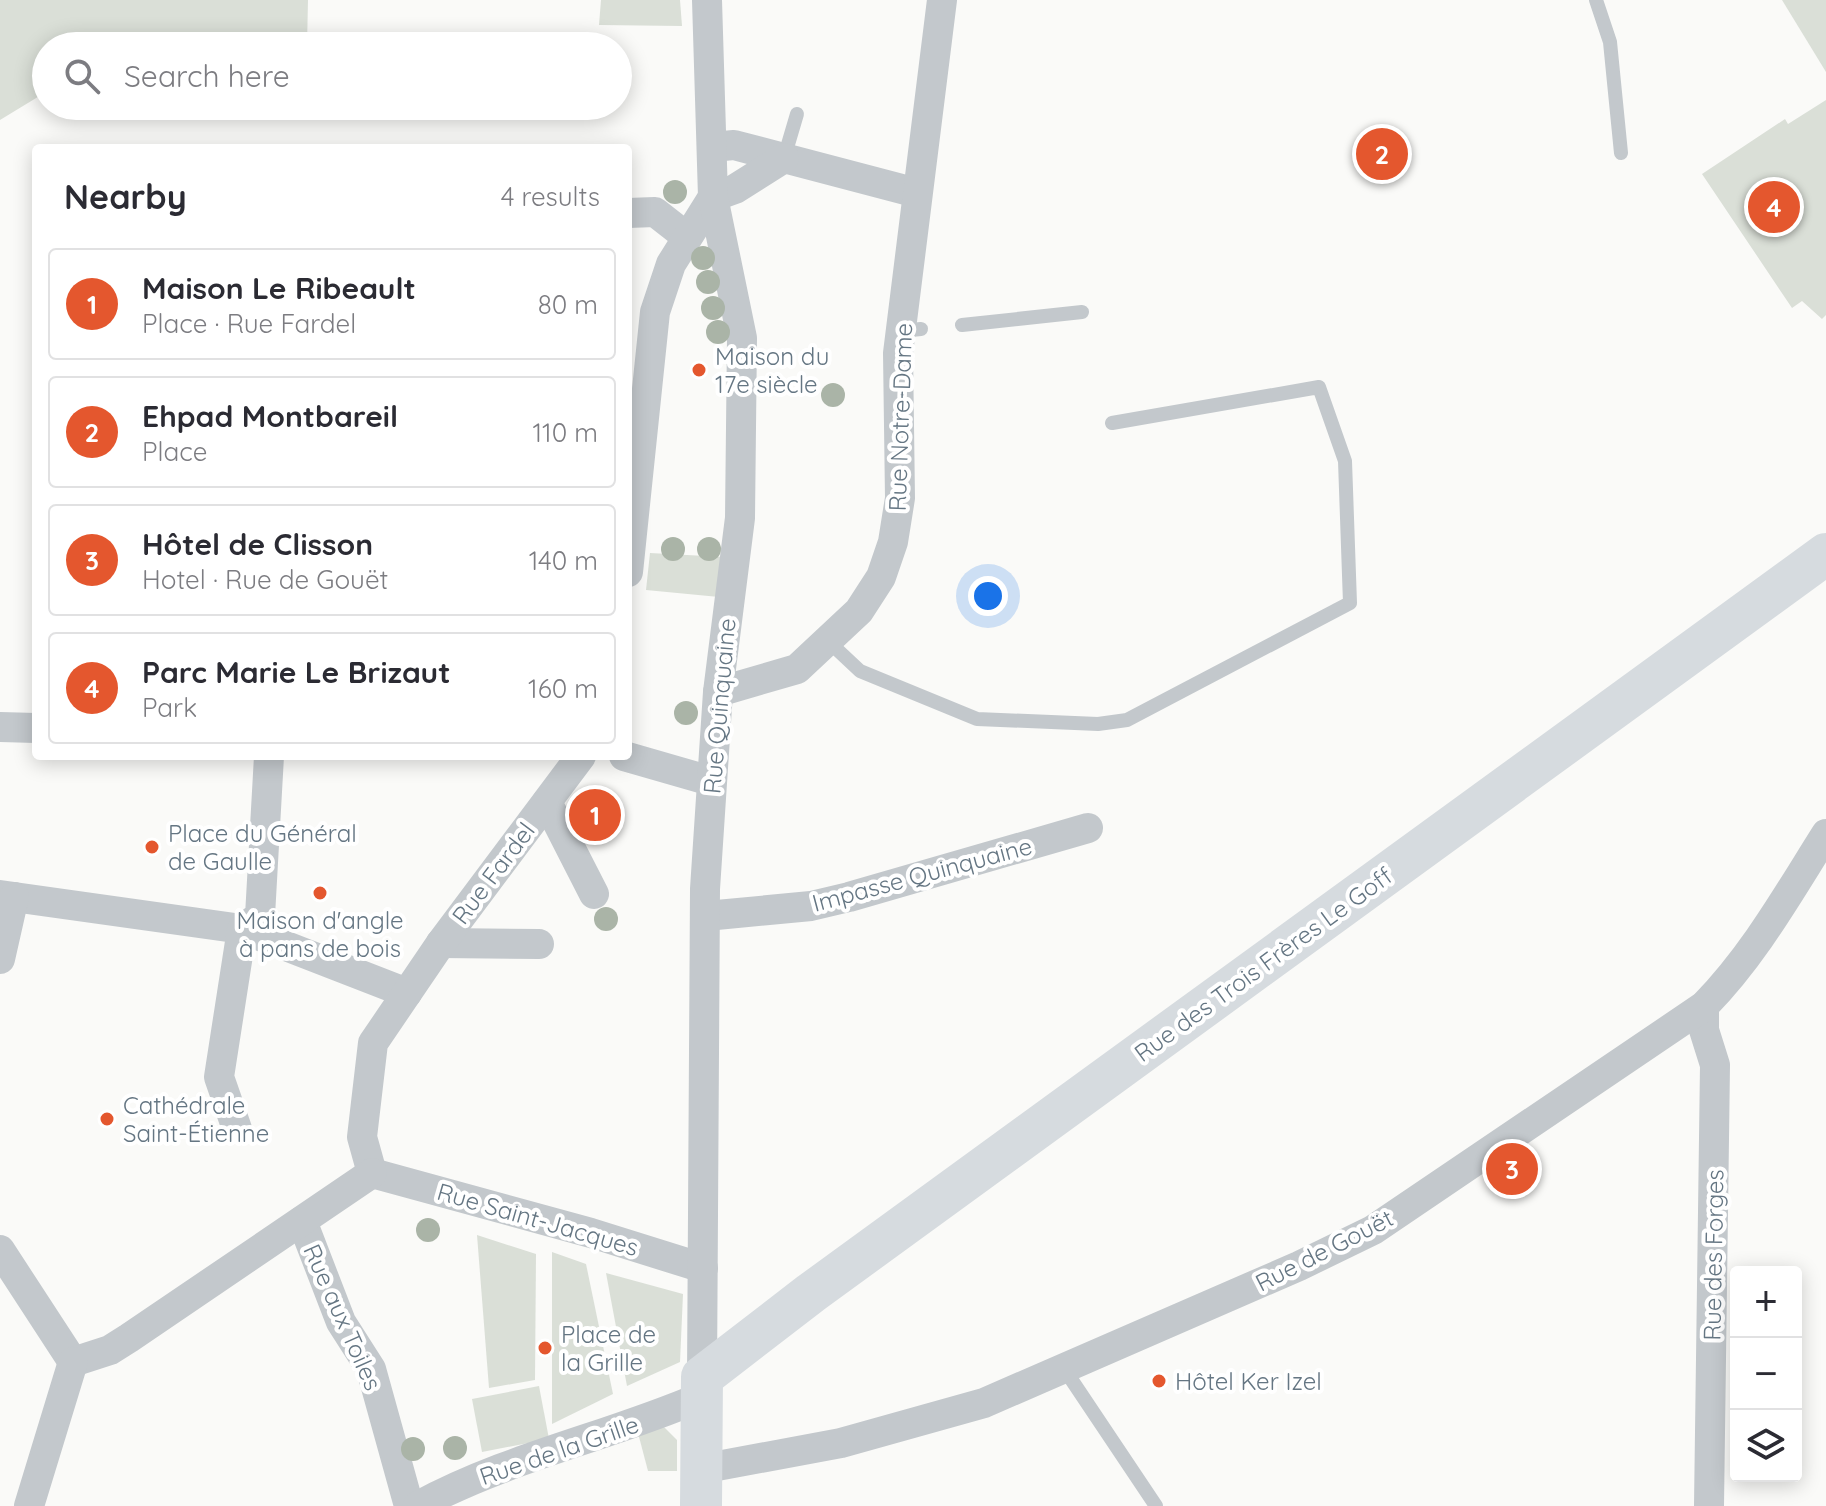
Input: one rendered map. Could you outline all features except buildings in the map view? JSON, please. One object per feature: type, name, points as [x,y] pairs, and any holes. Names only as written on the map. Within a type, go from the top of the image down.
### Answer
[{"type":"street","name":"Rue Quinquaine","points":[[702,1387],[706,916],[711,781],[718,692],[740,518],[742,338],[713,197],[707,0]]},
{"type":"street","name":"Rue Notre-Dame","points":[[718,692],[797,669],[859,611],[874,589],[893,542],[900,498],[917,193],[942,0]]},
{"type":"street","points":[[712,147],[734,145],[917,193]]},
{"type":"street","points":[[632,533],[655,312],[666,275],[713,197],[735,189],[784,158]]},
{"type":"street","points":[[632,213],[655,212],[687,237]]},
{"type":"street","name":"Rue des Trois Frères Le Goff","points":[[702,1387],[811,1293],[1826,554]]},
{"type":"street","points":[[0,727],[32,728]]},
{"type":"street","points":[[632,758],[711,781]]},
{"type":"street","points":[[237,1129],[219,1077],[242,929],[260,916],[269,760]]},
{"type":"street","name":"Rue Fardel","points":[[372,1173],[362,1137],[373,1043],[441,943],[578,760]]},
{"type":"street","points":[[547,802],[594,894]]},
{"type":"street","name":"Impasse Quinquaine","points":[[706,916],[823,903],[1088,828]]},
{"type":"street","name":"Rue de Gouët","points":[[701,1488],[841,1443],[984,1403],[1065,1370],[1373,1230],[1704,1006],[1736,973],[1760,940],[1826,834]]},
{"type":"street","points":[[0,959],[7,896],[242,929],[407,993]]},
{"type":"street","points":[[441,943],[539,944]]},
{"type":"street","name":"Rue des Forges","points":[[1704,1006],[1704,1030],[1715,1065],[1709,1506]]},
{"type":"street","points":[[73,1362],[110,1350],[129,1338],[372,1173]]},
{"type":"street","name":"Rue Saint-Jacques","points":[[372,1173],[591,1233],[703,1268]]},
{"type":"street","name":"Rue aux Toiles","points":[[302,1221],[341,1322],[371,1369],[409,1506]]},
{"type":"street","points":[[0,1250],[73,1362]]},
{"type":"street","points":[[29,1506],[73,1362]]},
{"type":"street","points":[[701,1488],[702,1387]]},
{"type":"street","name":"Rue de la Grille","points":[[437,1501],[513,1463],[632,1424],[702,1387]]},
{"type":"lane","points":[[1596,0],[1610,42],[1621,153]]},
{"type":"lane","points":[[784,158],[797,114]]},
{"type":"lane","points":[[962,325],[1082,312]]},
{"type":"lane","points":[[828,641],[860,671],[977,719],[1098,724],[1127,720],[1350,603],[1345,461],[1319,387],[1112,423]]},
{"type":"lane","points":[[1065,1370],[1156,1506]]},
{"type":"shaded area","points":[[0,0],[308,0],[307,32],[32,32],[32,101],[0,120]]},
{"type":"shaded area","points":[[601,0],[680,0],[682,26],[599,25]]},
{"type":"shaded area","points":[[1782,0],[1826,0],[1826,72]]},
{"type":"shaded area","points":[[1826,100],[1826,315],[1822,319],[1802,301],[1792,308],[1702,174],[1785,119],[1788,124]]},
{"type":"shaded area","points":[[650,553],[724,557],[719,597],[646,590]]},
{"type":"shaded area","points":[[477,1235],[536,1254],[535,1380],[489,1388]]},
{"type":"shaded area","points":[[552,1252],[586,1264],[613,1394],[552,1424]]},
{"type":"shaded area","points":[[606,1273],[683,1294],[680,1362],[627,1386]]},
{"type":"shaded area","points":[[539,1386],[549,1439],[482,1452],[472,1399]]},
{"type":"shaded area","points":[[664,1427],[677,1440],[677,1471],[648,1471],[638,1433]]},
{"type":"place","name":"Ehpad Montbareil","points":[[1382,154]]},
{"type":"place","name":"Parc Marie Le Brizaut","points":[[1774,207]]},
{"type":"place","name":"Maison du 17e siècle","points":[[699,370]]},
{"type":"place","name":"Maison Le Ribeault","points":[[595,815]]},
{"type":"place","name":"Place du Général de Gaulle","points":[[152,847]]},
{"type":"place","name":"Maison d'angle à pans de bois","points":[[320,893]]},
{"type":"place","name":"Cathédrale Saint-Étienne","points":[[107,1119]]},
{"type":"place","name":"Hôtel de Clisson","points":[[1512,1169]]},
{"type":"place","name":"Place de la Grille","points":[[545,1348]]},
{"type":"place","name":"Hôtel Ker Izel","points":[[1159,1381]]}]
